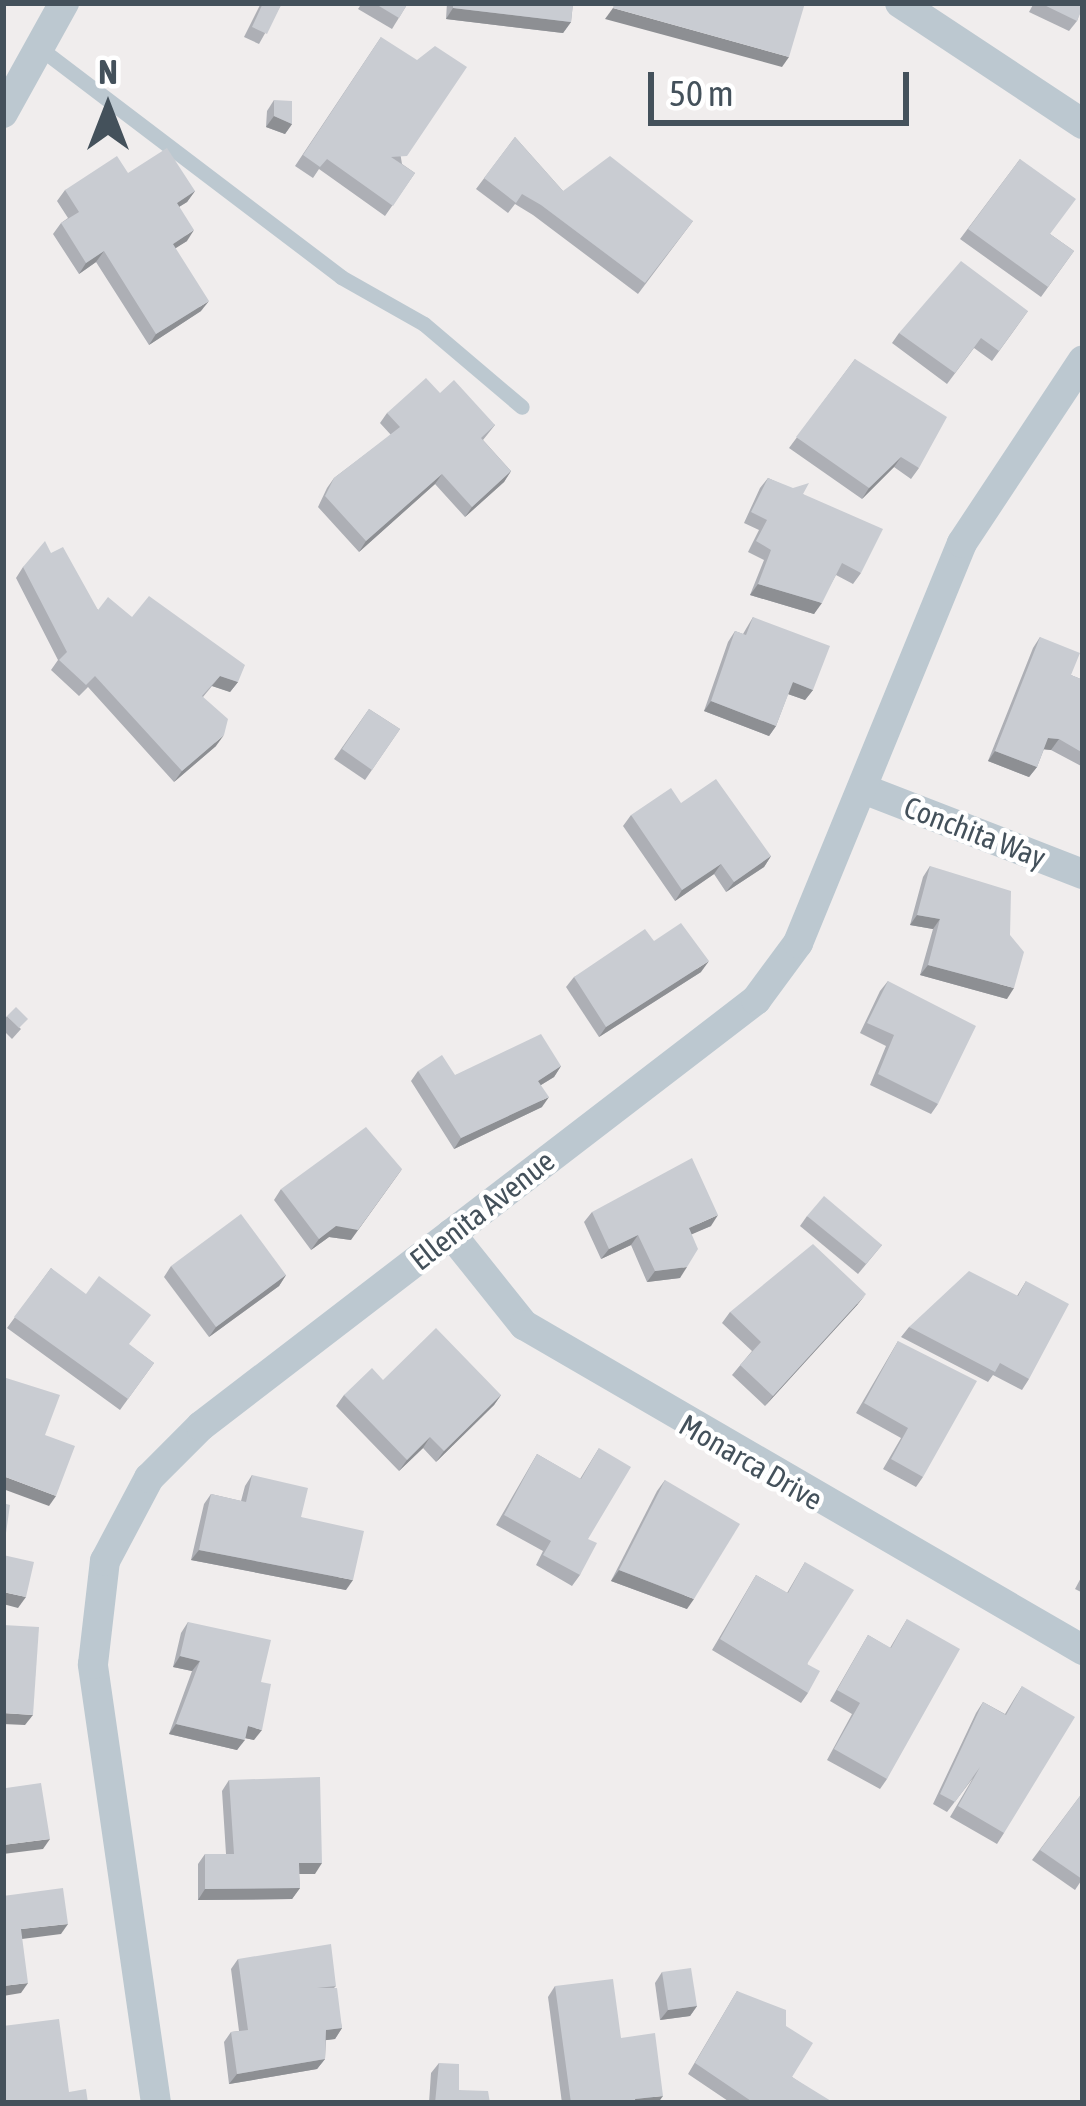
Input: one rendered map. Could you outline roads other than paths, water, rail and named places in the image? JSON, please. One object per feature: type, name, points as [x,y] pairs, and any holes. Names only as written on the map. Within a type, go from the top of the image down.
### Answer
[{"type":"street","points":[[3,112],[64,3]]},
{"type":"street","points":[[900,3],[1083,124]]},
{"type":"street","name":"Ellenita Avenue","points":[[156,2103],[93,1664],[105,1561],[149,1478],[201,1426],[756,1000],[798,943],[866,790],[962,543],[1083,360]]},
{"type":"street","name":"Conchita Way","points":[[866,790],[1083,874]]},
{"type":"street","name":"Monarca Drive","points":[[452,1234],[524,1325],[1083,1650]]},
{"type":"lane","points":[[41,49],[340,277],[424,323],[522,407]]}]
